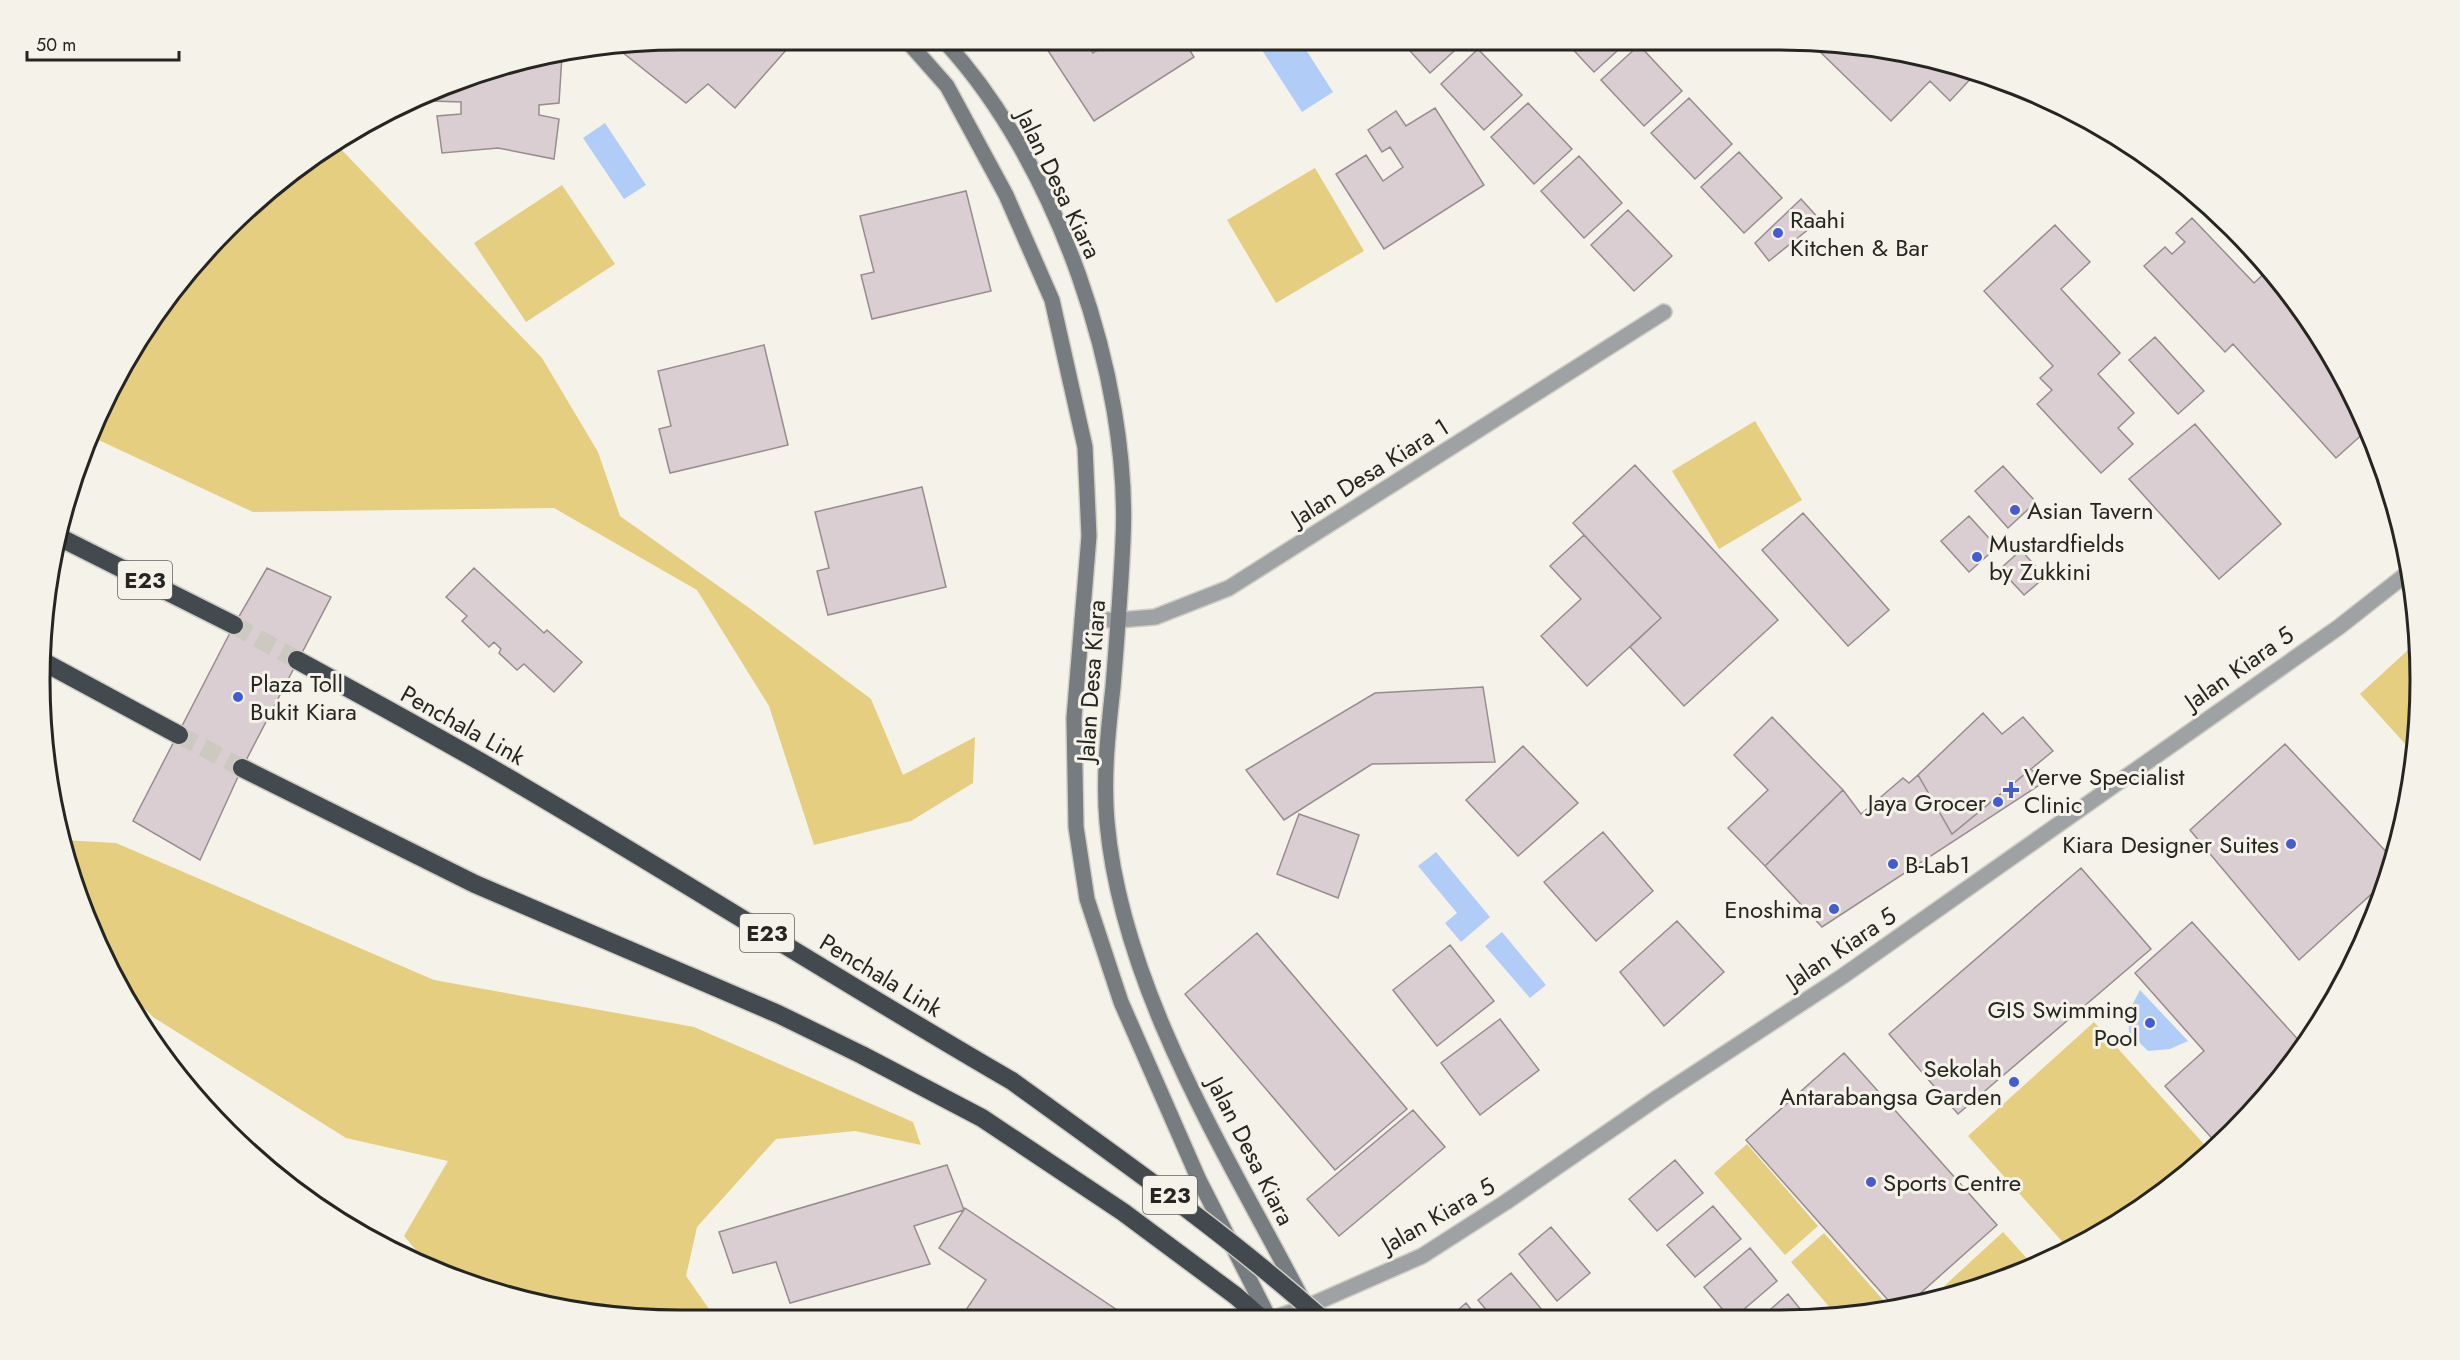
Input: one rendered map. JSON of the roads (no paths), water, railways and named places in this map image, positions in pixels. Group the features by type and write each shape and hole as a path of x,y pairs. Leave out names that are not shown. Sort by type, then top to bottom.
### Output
{"highway":[{"name":"E23","path":"66,540 234,625"},
{"name":"Penchala Link","path":"297,660 521,785 774,937 876,1003 1012,1082 1204,1220 1267,1270 1310,1310"},
{"path":"50,666 179,735"},
{"name":"E23","path":"242,768 475,884 778,1014 862,1055 982,1118 1162,1240"},
{"path":"1162,1240 1237,1310"},
{"path":"1162,1240 1252,1310"}],"main road":[{"name":"Jalan Desa Kiara","path":"914,50 947,86 1006,195 1052,300 1085,447 1089,536 1074,718 1076,827 1087,899 1121,1002 1199,1180 1265,1310"},
{"name":"Jalan Desa Kiara","path":"952,50 972,71 1014,134 1062,231 1096,324 1121,446 1124,534 1106,770 1107,822 1120,894 1143,977 1172,1045 1211,1126 1312,1310"}],"street":[{"name":"Jalan Desa Kiara 1","path":"1082,620 1155,617 1229,588 1664,312"},
{"name":"Jalan Kiara 5","path":"1321,1310 1422,1256 1843,976 2339,627 2402,578"}],"water":[{"path":"1262,50 1306,50 1333,92 1302,112"},
{"path":"605,123 646,185 624,199 583,138"},
{"path":"1436,852 1490,917 1461,942 1445,923 1457,913 1418,866"},
{"path":"1502,932 1546,985 1530,998 1485,946"},
{"name":"GIS Swimming Pool","path":"2140,990 2188,1041 2170,1049 2148,1051 2129,1032 2128,1013"}],"tunnel":[{"path":"234,625 297,660"},
{"path":"179,735 242,768"}],"place":[{"name":"Raahi Kitchen & Bar","path":"1778,233"},
{"name":"Asian Tavern","path":"2015,510"},
{"name":"Mustardfields by Zukkini","path":"1977,557"},
{"name":"Plaza Toll Bukit Kiara","path":"238,697"},
{"name":"Verve Specialist Clinic","path":"2011,790"},
{"name":"Jaya Grocer","path":"1998,802"},
{"name":"Kiara Designer Suites","path":"2291,844"},
{"name":"B-Lab1","path":"1893,864"},
{"name":"Enoshima","path":"1834,909"},
{"name":"GIS Swimming Pool","path":"2150,1023"},
{"name":"Sekolah Antarabangsa Garden","path":"2014,1082"},
{"name":"Sports Centre","path":"1871,1182"}]}
